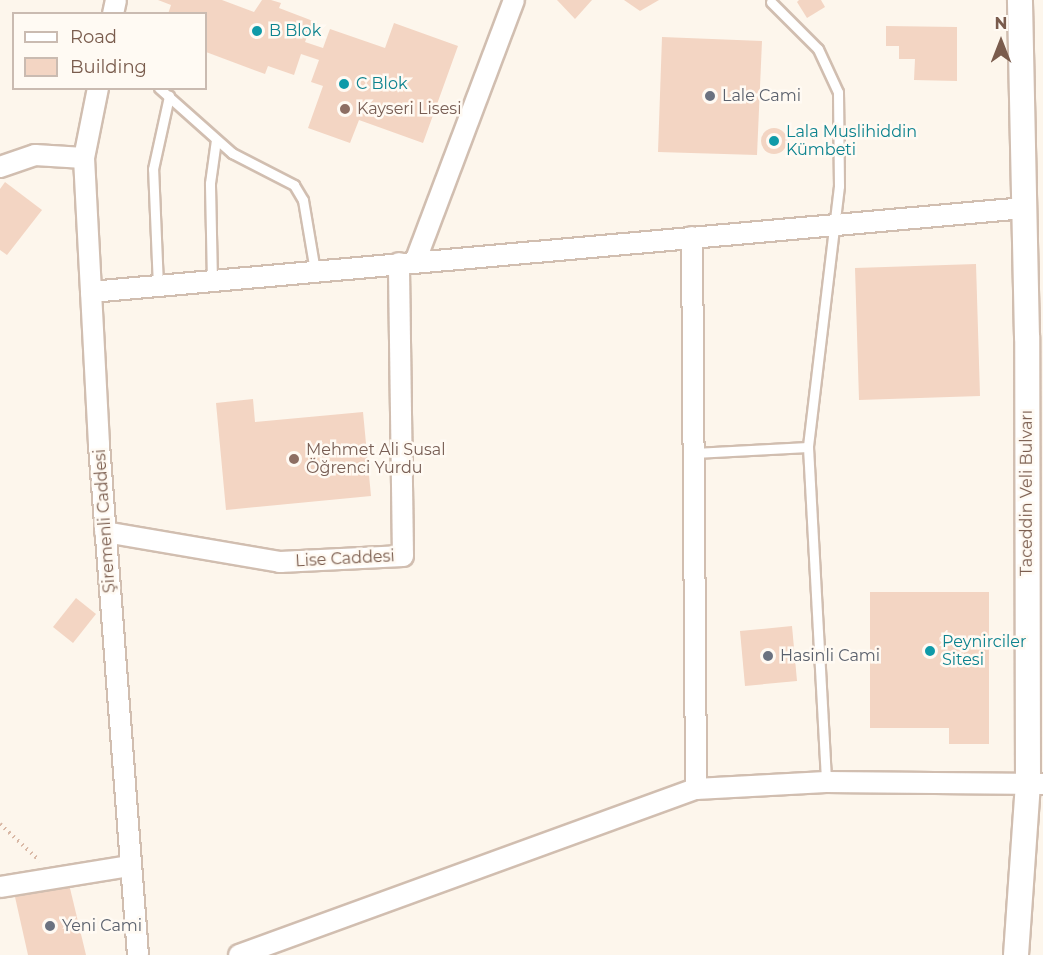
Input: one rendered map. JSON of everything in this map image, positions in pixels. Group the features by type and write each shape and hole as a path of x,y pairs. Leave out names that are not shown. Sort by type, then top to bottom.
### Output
{"street":[{"name":"Lise Caddesi","path":"105,532 280,562 403,556 407,263 514,0"},
{"name":"Taceddin Veli Bulvarı","path":"1016,955 1035,784 1023,30 1020,0"},
{"name":"Şiremenli Caddesi","path":"98,90 84,158 105,532 129,866 138,955"},
{"path":"0,168 36,155 84,158"},
{"path":"91,292 1025,208"},
{"path":"692,237 696,789"},
{"path":"239,955 696,789 826,782 1035,784"},
{"path":"0,887 129,866"}],"lane":[{"path":"771,2 818,49 838,92 840,166 808,447 826,782"},
{"path":"162,90 216,140 250,164 288,180 300,192 315,271"},
{"path":"158,286 153,169 169,96"},
{"path":"212,281 210,183 216,140"},
{"path":"694,453 808,447"}],"path":[{"path":"0,824 63,877"}],"building":[{"path":"158,0 222,0 254,12 262,0 271,0 281,3 279,8 313,21 305,42 323,48 330,29 385,48 394,23 458,46 423,143 359,120 350,143 308,128 323,86 311,82 319,60 301,54 294,75 268,66 265,74 207,52 207,12 169,12 171,5"},
{"path":"557,0 592,0 575,19"},
{"path":"624,0 659,0 640,11"},
{"path":"799,0 821,0 825,7 807,18 797,2"},
{"path":"886,26 957,27 957,81 914,80 915,59 899,59 899,46 886,46"},
{"name":"Lale Cami","path":"662,37 762,41 757,155 658,152"},
{"name":"Lala Muslihiddin Kümbeti","path":"774,128 783,132 787,141 783,150 774,154 765,150 761,141 765,132"},
{"path":"5,182 42,210 7,255 0,250 0,189"},
{"path":"976,264 980,396 859,400 855,268"},
{"name":"Mehmet Ali Susal Öğrenci Yurdu","path":"253,399 255,422 363,412 371,496 226,510 216,403"},
{"name":"Peynirciler Sitesi","path":"870,592 989,592 989,744 949,744 949,728 870,728"},
{"path":"76,598 96,614 73,643 53,627"},
{"name":"Hasinli Cami","path":"792,626 797,681 745,686 740,631"},
{"name":"Yeni Cami","path":"69,884 86,955 28,955 15,897"}],"place":[{"name":"B Blok","path":"257,31"},
{"name":"C Blok","path":"344,84"},
{"name":"Lale Cami","path":"710,96"},
{"name":"Kayseri Lisesi","path":"345,109"},
{"name":"Lala Muslihiddin Kümbeti","path":"774,141"},
{"name":"Mehmet Ali Susal Öğrenci Yurdu","path":"294,459"},
{"name":"Peynirciler Sitesi","path":"930,651"},
{"name":"Hasinli Cami","path":"768,656"},
{"name":"Yeni Cami","path":"50,926"}]}
